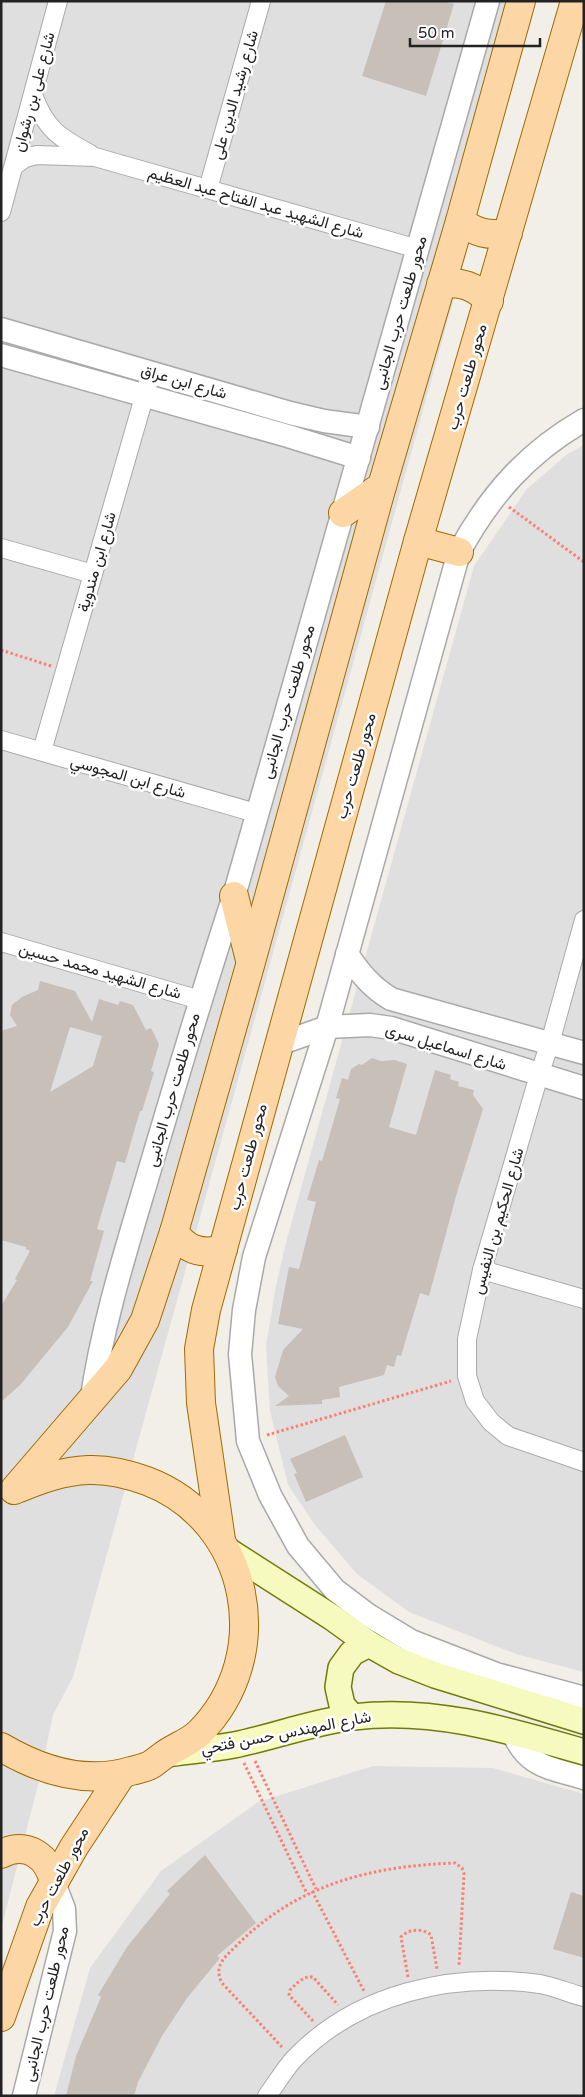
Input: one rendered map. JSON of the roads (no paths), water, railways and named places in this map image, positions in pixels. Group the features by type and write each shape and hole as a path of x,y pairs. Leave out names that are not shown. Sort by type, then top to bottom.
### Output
{"main road":[{"path":"6,1495 91,1403 118,1369 145,1320 174,1232 251,962 382,486 460,221 521,1"},
{"name":"محور طلعت حرب","path":"224,1545 201,1403 199,1349 206,1310 418,541 575,1"},
{"path":"460,221 470,229 487,235 508,233"},
{"path":"441,284 452,283 473,287 489,301"},
{"path":"343,513 382,486"},
{"path":"418,541 459,552"},
{"path":"234,896 251,962"},
{"path":"174,1232 180,1242 200,1252 212,1252 223,1249"},
{"path":"1,1747 29,1763 59,1773 91,1776 122,1774 151,1765 198,1734 224,1703 240,1666 246,1627 241,1587 224,1545 196,1510 164,1488 127,1474 88,1470 50,1475 6,1495"},
{"path":"224,1545 333,1618 368,1644 399,1661 435,1675 575,1707"},
{"path":"352,1717 342,1705 338,1687 341,1668 352,1653 368,1644"},
{"name":"شارع المهندس حسن فتحي","path":"164,1755 240,1743 352,1717 396,1714 438,1716 479,1723 584,1752"},
{"name":"محور طلعت حرب","path":"1,2017 40,1907 78,1839 122,1774"},
{"path":"1,1854 18,1848 29,1850 39,1855 50,1868 54,1883"}],"street":[{"name":"شارع على بن رشوان","path":"1,212 58,1"},
{"name":"شارع رشيد الدين على","path":"208,189 261,1"},
{"name":"محور طلعت حرب الجانبى","path":"91,1403 98,1356 114,1291 200,1000 234,896 488,1"},
{"name":"شارع الشهيد عبد الفتاح عبد العظيم","path":"33,96 40,115 48,126 64,140 95,157 418,249"},
{"name":"شارع الشهيد عبد الفتاح عبد العظيم","path":"14,166 26,158 37,155 95,157"},
{"name":"شارع ابن عراق","path":"1,329 324,421 368,427"},
{"name":"شارع ابن عراق","path":"1,356 145,395 359,458"},
{"name":"شارع ابن مندوية","path":"42,752 151,372"},
{"path":"575,1707 411,1641 368,1616 335,1590 298,1546 270,1495 248,1441 240,1354 247,1292 259,1240 327,1028 459,552 476,520 521,465 547,444 584,420"},
{"path":"1,548 93,574"},
{"name":"شارع ابن المجوسي","path":"1,740 256,813"},
{"name":"شارع الحكيم بن النفيس","path":"584,920 550,1043 482,1270 467,1339 467,1376 475,1401 491,1422 508,1436 584,1462"},
{"name":"شارع الشهيد محمد حسين","path":"1,942 200,1000"},
{"name":"شارع اسماعيل سرى","path":"347,954 362,976 375,989 392,999 584,1053"},
{"name":"شارع اسماعيل سرى","path":"279,1044 327,1028 370,1025 390,1028 584,1088"},
{"path":"482,1270 584,1299"},
{"path":"512,1731 520,1748 530,1760 539,1765 584,1778"},
{"name":"محور طلعت حرب الجانبى","path":"24,2096 65,1931 64,1909 54,1883"},
{"path":"268,2096 294,2060 324,2032 371,2005 411,1991 459,1981 500,1980 542,1985 584,1997"}]}
